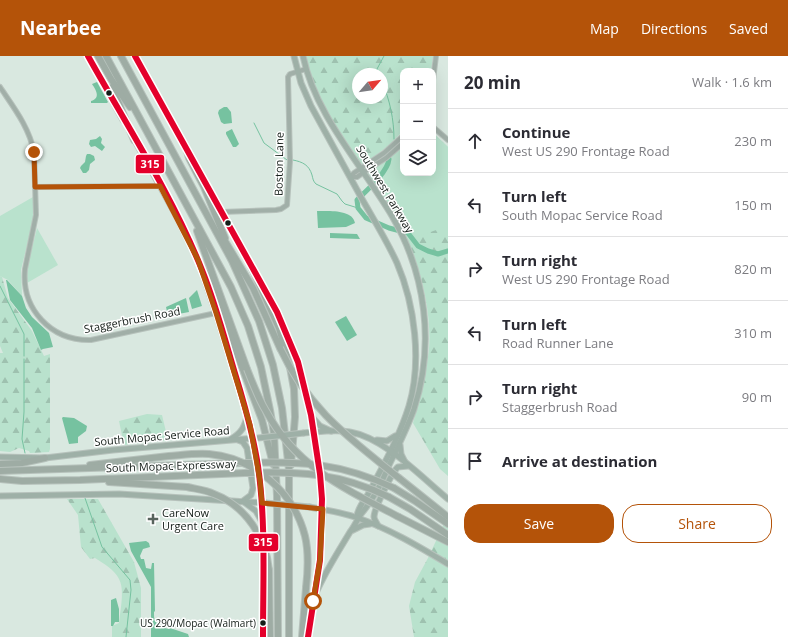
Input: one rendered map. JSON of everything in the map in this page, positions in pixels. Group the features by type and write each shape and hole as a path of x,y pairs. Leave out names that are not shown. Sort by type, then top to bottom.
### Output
{"highway":[{"path":"95,56 118,99 134,140"},
{"path":"98,56 136,118 197,230 247,369 266,412 280,434 311,466 336,484 448,542"},
{"path":"106,56 231,287 248,326 261,367 270,410 276,454 278,637"},
{"path":"121,56 205,209 242,282 259,321 275,372 282,408 289,470 289,637"},
{"path":"187,151 188,158 204,187 226,242"},
{"path":"205,209 253,288 280,348 298,381 323,413 346,436 448,517"},
{"path":"196,223 197,230"},
{"path":"198,260 208,277 262,420 276,476"},
{"path":"251,266 279,328 290,367 294,389 295,417 292,458 289,470"},
{"path":"53,470 71,466 196,454 222,456 234,459 253,468 268,478 283,494 295,511 307,549 306,588 302,637"},
{"path":"0,464 22,463 46,458"},
{"name":"South Mopac Expressway","path":"0,471 287,462 326,466 361,475 394,488 448,524"},
{"name":"South Mopac Expressway","path":"0,479 22,481 80,480 287,472 318,474 358,484 390,497 410,508 448,535"},
{"path":"80,480 90,482 188,487 215,494 238,509 257,531 268,557 270,637"}],"main road":[{"path":"88,56 160,186 198,260 247,415 256,438 263,503 263,637"},
{"path":"135,56 277,312 293,347 305,387 314,433 323,509 320,560 308,637"},
{"name":"Southwest Parkway","path":"294,56 297,71 312,106 394,257 403,278 409,299 414,328 415,362 412,394 392,452 376,492 358,516 351,531 329,567 313,601"},
{"name":"Southwest Parkway","path":"303,56 306,69 320,105 374,187 398,227 416,271 423,300 426,322 424,365 418,394 408,424 400,441 392,452"},
{"path":"311,414 319,425 332,431"},
{"path":"231,440 242,430 247,415"},
{"name":"South Mopac Service Road","path":"0,457 46,458 237,439 332,431 349,432 371,438 392,452 448,499"},
{"path":"371,438 387,441 397,434"},
{"path":"237,439 243,442 247,448 253,488 251,494 243,501"},
{"path":"376,525 374,517 375,510 391,476 398,467 408,466 401,454 400,441"},
{"path":"0,496 119,494 243,501 310,507 358,516 413,543 448,564"},
{"path":"310,507 317,504 322,499"},
{"path":"243,501 256,511 262,524"},
{"path":"351,531 363,525 376,525"}],"street":[{"path":"434,68 436,56"},
{"path":"297,71 306,69"},
{"name":"Boston Lane","path":"222,212 276,210 287,205 290,161 288,76 297,71"},
{"name":"Staggerbrush Road","path":"0,87 30,134 34,152 35,222 25,269 24,283 27,297 32,309 41,320 51,329 68,337 81,340 90,340 216,313"},
{"path":"436,130 448,140"},
{"path":"350,177 357,177 363,170 400,139"},
{"path":"363,170 386,158 400,146"},
{"path":"35,187 160,186"}],"green space":[{"path":"305,56 433,56 431,68 400,68 400,134 388,146 363,165 324,107 313,82"},
{"path":"436,136 448,147 448,476 440,469 413,423 429,349 428,318 423,285 407,239 393,213 368,174 370,171 400,150 400,176 436,176"},
{"path":"436,136 448,147 448,226 407,240 401,226 368,174 370,171 400,150 400,176 436,176"},
{"path":"33,197 33,220 21,270 22,296 8,280 0,276 0,216"},
{"path":"37,228 58,265 27,283 27,268"},
{"path":"0,276 2,277 8,298 32,331 44,356 50,354 49,452 30,453 29,451 19,448 10,452 0,451 0,353 3,353 0,346"},
{"path":"147,414 162,415 168,440 124,445 119,421"},
{"path":"67,499 98,499 134,562 141,588 141,637 112,637 112,626 119,623 122,595 121,584 112,570 95,558 90,559 81,547 78,515"},
{"path":"448,515 448,637 414,637 409,606 415,582"}],"shaded area":[{"path":"97,82 108,102 107,103 91,103 91,101 97,96 92,84"},
{"path":"227,107 231,112 232,123 224,124 221,122 218,113 219,110"},
{"path":"232,129 239,144 236,147 233,147 226,134 226,132"},
{"path":"100,136 102,139 101,143 105,147 102,151 95,146 91,147 89,144 90,140 96,139"},
{"path":"87,154 94,156 95,160 90,164 89,170 86,173 83,173 80,168 85,162"},
{"path":"317,211 345,213 353,218 355,223 346,227 318,228"},
{"path":"330,233 357,234 360,239 330,238"},
{"path":"6,280 22,296 26,308 32,317 49,333 53,347 41,350 32,328 10,300"},
{"path":"197,290 202,306 192,309 189,298"},
{"path":"186,298 189,312 168,316 166,307"},
{"path":"346,316 357,335 347,341 335,322"},
{"path":"63,417 74,418 87,426 86,431 78,437 78,443 69,444"},
{"path":"146,541 149,543 150,547 143,549 140,556 141,559 144,559 146,568 151,569 152,563 154,563 154,619 158,624 163,625 164,628 170,628 188,634 189,637 151,637 151,587 131,551 129,543"},
{"path":"116,598 119,609 119,622 115,622 113,626 111,626 111,600"}],"waterway":[{"path":"378,68 384,56"},
{"path":"388,100 391,110 394,139"},
{"path":"254,123 264,143 287,160"},
{"path":"389,159 385,170 357,200 358,208 366,218 389,228 408,233 418,246 428,251 438,254 448,251"},
{"path":"293,160 307,166 316,184 337,194 345,204 358,208"},
{"path":"0,286 24,334 24,356"},
{"path":"24,359 24,412 22,439 25,453"},
{"path":"85,498 102,547 130,580 131,590 126,637"}],"transit line":[{"name":"315","path":"88,56 177,215 202,270 219,319 248,418 254,442 261,487 264,573 263,637"},
{"name":"315","path":"135,56 277,312 298,362 311,415 320,474 322,499 320,560 308,637"}],"place":[{"name":"CareNow Urgent Care","path":"153,519"},
{"name":"US 290/Mopac (Walmart)","path":"263,623"}],"route":[{"path":"34,152 35,187 160,186 181,224 198,260 216,313 250,425 260,481 262,503 323,509 320,560 313,601"}]}
